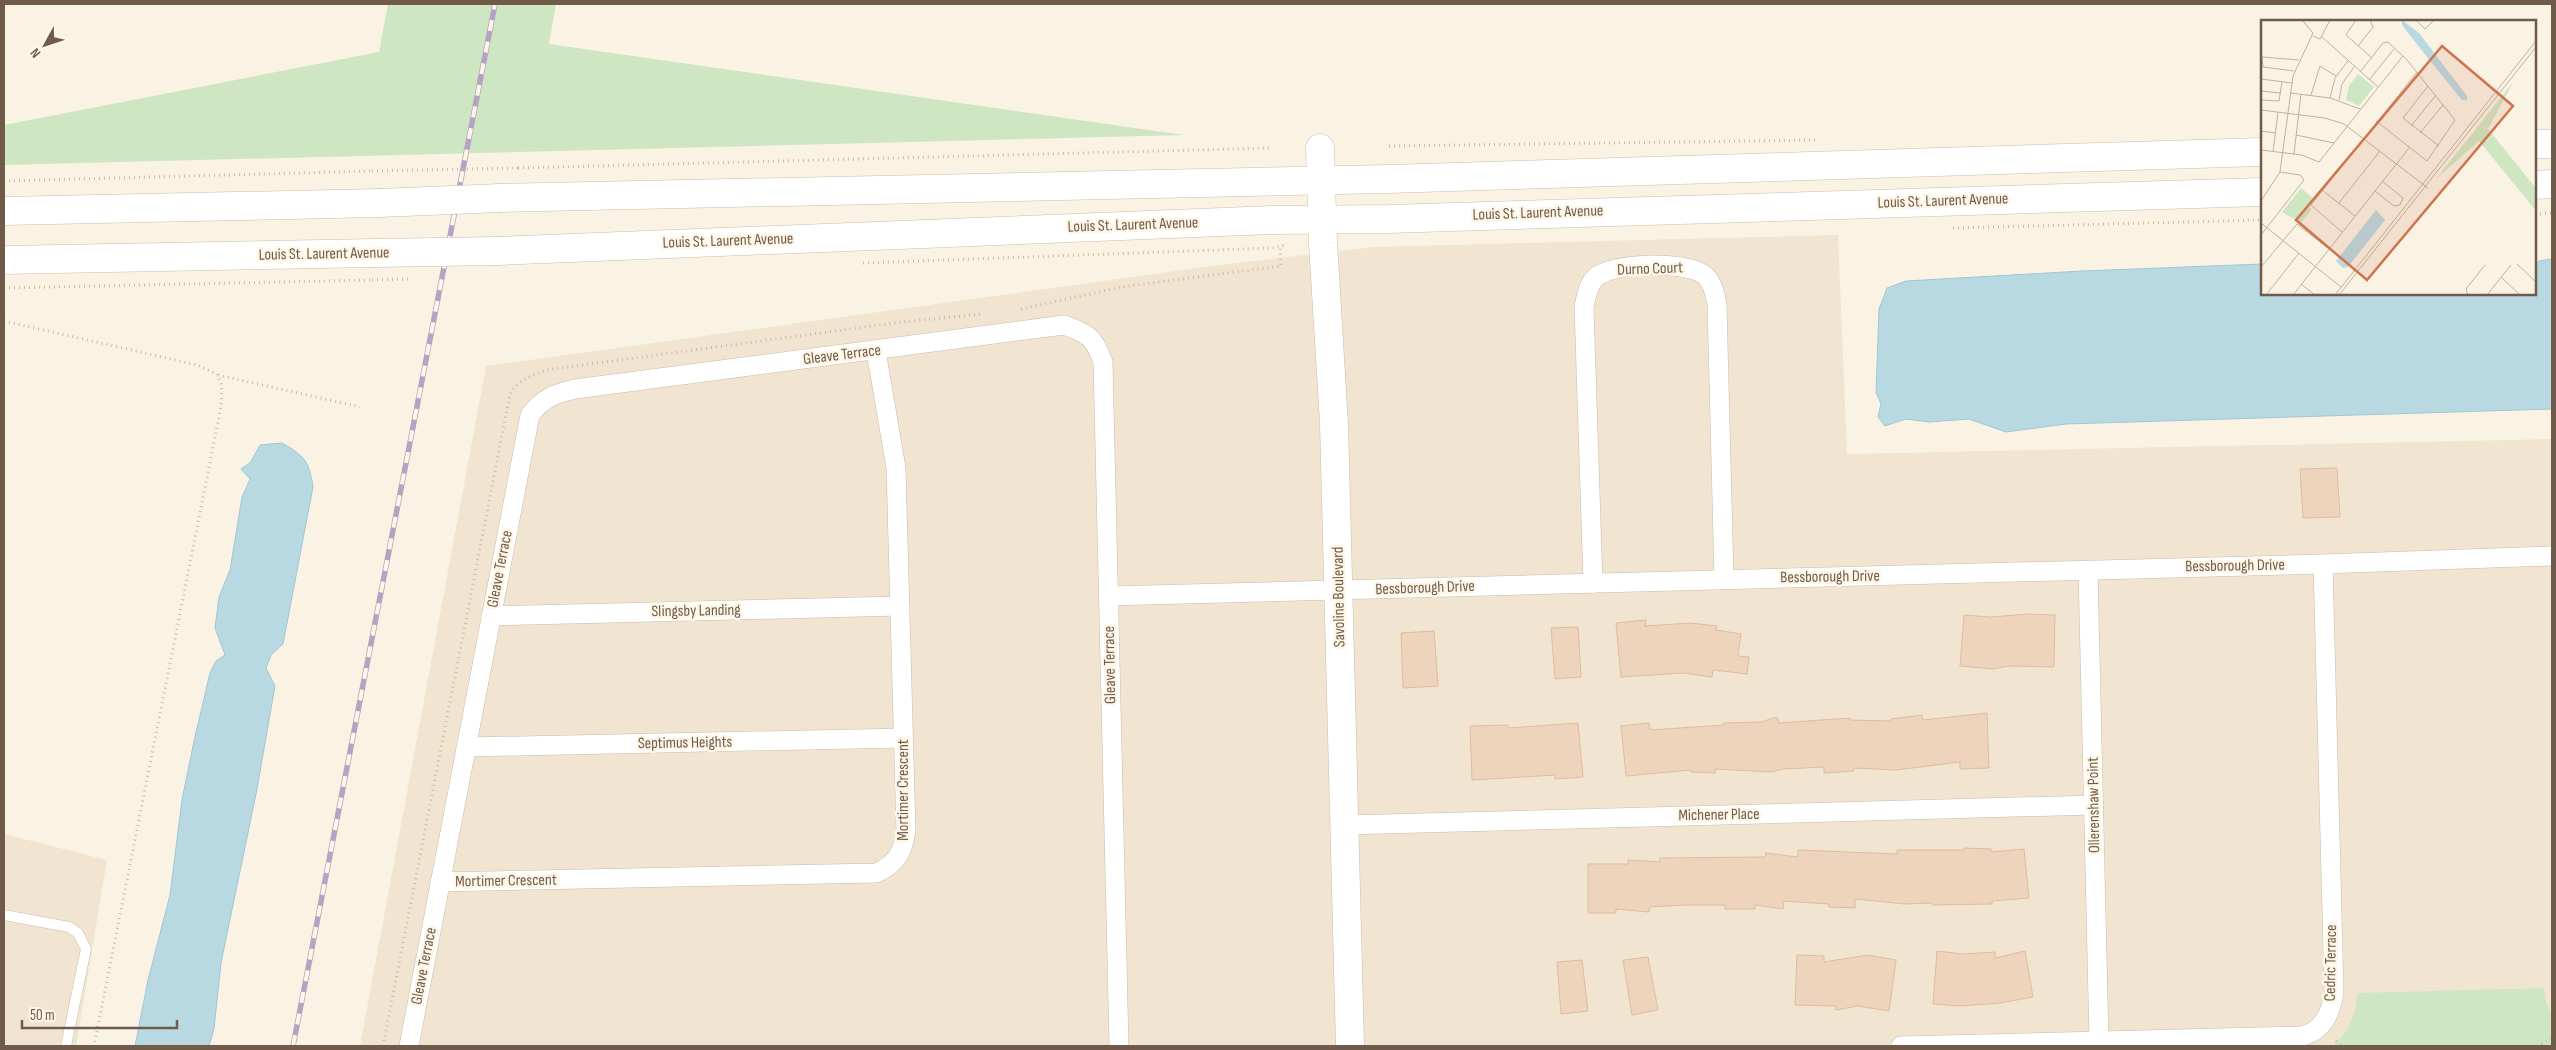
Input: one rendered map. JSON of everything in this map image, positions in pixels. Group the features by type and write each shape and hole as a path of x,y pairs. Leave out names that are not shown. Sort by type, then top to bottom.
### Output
{"main road":[{"path":"2536,144 2552,144"},
{"name":"Savoline Boulevard","path":"1320,148 1322,219 1334,423 1350,1046"},
{"path":"4,211 1321,180 2261,152"},
{"path":"2536,185 2552,184"},
{"name":"Louis St. Laurent Avenue","path":"4,260 373,266 498,251 1322,219 1388,219 2261,192"}],"street":[{"name":"Durno Court","path":"1592,583 1584,306 1586,294 1594,280 1603,272 1619,267 1691,268 1704,274 1714,288 1717,304 1724,579"},
{"name":"Gleave Terrace","path":"408,1046 530,415 541,401 554,394 575,389 1064,325 1081,331 1096,342 1103,362 1119,1046"},
{"name":"Mortimer Crescent","path":"440,882 876,873 894,862 904,847 906,830 896,468 876,351"},
{"name":"Bessborough Drive","path":"1108,596 2323,564 2552,556"},
{"name":"Cedric Terrace","path":"1901,1046 2302,1036 2318,1028 2330,1010 2334,982 2323,564"},
{"name":"Ollerenshaw Point","path":"2088,570 2099,1041"},
{"name":"Slingsby Landing","path":"491,616 900,606"},
{"name":"Septimus Heights","path":"466,747 904,738"},
{"name":"Michener Place","path":"1344,824 2094,805"}],"lane":[{"path":"4,915 69,927 78,933 86,949 66,1046"}],"path":[{"path":"4,181 1271,148"},
{"path":"2536,214 2552,213"},
{"path":"855,263 1280,248 1289,244"},
{"path":"1012,311 1122,287 1281,266 1280,248"},
{"path":"4,288 373,266"},
{"path":"383,1046 510,394 514,387 528,377 546,370 894,323 983,314"},
{"path":"4,321 197,365 218,374 360,407"},
{"path":"94,1046 221,407 222,386 218,374"},
{"path":"2537,1046 2552,1038"},
{"path":"2336,1041 2341,1046"}],"shaded area":[{"path":"1838,235 1847,454 2552,439 2552,1046 360,1046 486,366 1220,265 1373,247"},
{"path":"4,834 107,860 76,1046 4,1046"}],"green space":[{"path":"388,4 556,4 549,44 1184,135 4,165 4,125 379,52"},
{"path":"2544,988 2546,1002 2552,1015 2552,1046 2333,1046 2351,1022 2357,993"}],"water":[{"path":"2552,259 2552,409 2066,424 2006,432 1969,419 1929,422 1906,419 1885,426 1878,417 1881,404 1876,392 1879,309 1887,288 1906,281 2082,271 2261,264 2261,295 2536,295 2536,264 2539,261"},
{"path":"282,443 305,460 310,471 313,487 283,644 271,655 266,668 275,686 257,789 221,963 214,1029 209,1046 135,1046 148,980 170,895 182,800 194,741 210,673 216,661 225,655 215,628 219,597 230,570 242,497 250,479 241,469 250,463 260,445"}],"building":[{"path":"2337,468 2340,517 2303,518 2300,469"},
{"path":"2027,614 2055,615 2054,667 2009,666 1993,669 1960,666 1964,615 1991,617"},
{"path":"1646,620 1645,626 1690,623 1717,626 1716,630 1741,634 1738,656 1749,657 1747,674 1713,670 1712,677 1683,673 1621,677 1616,623"},
{"path":"1578,627 1581,677 1555,679 1551,628"},
{"path":"1434,631 1438,686 1403,688 1401,633"},
{"path":"1987,713 1989,768 1960,769 1960,762 1896,770 1854,768 1854,771 1824,773 1824,767 1783,769 1772,772 1715,769 1715,773 1691,772 1691,770 1626,776 1621,726 1649,723 1650,730 1724,725 1724,723 1761,722 1777,717 1779,723 1850,718 1850,720 1891,721 1891,719 1922,715 1923,720"},
{"path":"1578,723 1583,777 1555,779 1555,775 1472,780 1470,726 1508,725 1508,728"},
{"path":"1964,848 1991,849 1991,852 2024,849 2029,898 1992,901 1992,904 1932,905 1932,903 1905,904 1855,899 1855,908 1829,907 1829,904 1784,901 1783,909 1755,905 1755,909 1725,909 1725,905 1686,905 1650,907 1649,912 1616,909 1616,913 1588,913 1588,864 1628,864 1628,860 1660,862 1660,858 1765,857 1766,853 1798,857 1798,850 1897,854 1897,850 1964,850"},
{"path":"1937,951 1963,954 1995,952 1995,958 2025,951 2033,997 2000,1003 1960,1006 1933,1004"},
{"path":"1797,955 1824,956 1824,962 1868,955 1896,960 1889,1011 1858,1006 1836,1010 1835,1006 1795,1005"},
{"path":"1648,957 1658,1010 1632,1015 1623,960"},
{"path":"1582,960 1588,1011 1561,1014 1557,962"}],"railway":[{"path":"293,1046 495,4"}]}
